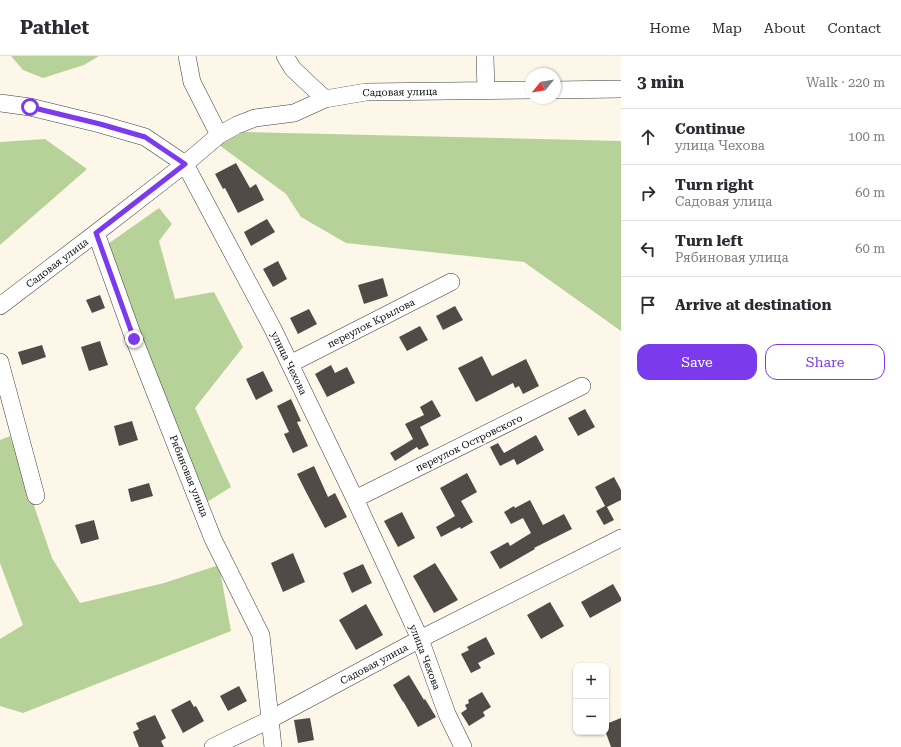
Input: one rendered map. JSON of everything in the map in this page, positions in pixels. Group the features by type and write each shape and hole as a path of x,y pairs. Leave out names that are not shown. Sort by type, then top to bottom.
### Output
{"street":[{"path":"187,56 192,82 219,135"},
{"path":"285,56 293,69 325,99"},
{"path":"485,56 486,91"},
{"path":"561,90 621,89"},
{"name":"Садовая улица","path":"0,306 185,164 219,135 236,125 255,118 294,113 325,99 366,92 525,90"},
{"name":"улица Чехова","path":"0,103 30,107 100,124 145,137 185,164 273,329 355,499 420,639 447,714 463,747"},
{"name":"Рябиновая улица","path":"96,233 134,339 213,539 261,635 273,747"},
{"name":"переулок Крылова","path":"290,364 451,282"},
{"path":"0,362 36,496"},
{"name":"переулок Островского","path":"355,499 582,386"},
{"name":"Садовая улица","path":"213,747 269,720 420,639 621,538"}],"green space":[{"path":"11,56 99,56 84,65 43,78 23,70"},
{"path":"244,132 621,141 621,331 524,262 346,243 301,217 286,194 219,145"},
{"path":"45,139 87,169 0,245 0,142"},
{"path":"159,208 172,224 159,241 175,299 214,292 243,347 195,408 231,487 207,502 105,246"},
{"path":"10,436 52,558 80,603 164,583 219,565 231,631 23,713 0,706 0,639 23,625 0,563 0,440"}],"building":[{"path":"236,163 250,188 256,184 264,200 238,213 225,188 223,189 215,174"},
{"path":"267,219 275,232 251,246 244,232"},
{"path":"278,261 287,279 273,287 263,269"},
{"path":"383,278 388,296 364,304 358,285"},
{"path":"100,295 105,308 92,313 86,300"},
{"path":"455,306 463,320 443,330 436,316"},
{"path":"309,309 317,324 298,334 290,318"},
{"path":"420,326 428,340 407,351 399,337"},
{"path":"100,341 108,365 89,371 81,347"},
{"path":"42,345 46,357 22,365 18,352"},
{"path":"482,356 492,376 526,359 539,386 523,394 519,386 515,388 513,383 476,402 458,368"},
{"path":"331,365 335,373 347,367 355,383 327,397 315,374"},
{"path":"263,371 273,391 256,400 246,379"},
{"path":"291,399 301,421 297,422 308,446 293,453 284,434 289,432 277,406"},
{"path":"432,400 441,416 420,427 429,445 419,450 417,447 395,461 390,453 413,439 405,424 424,415 420,407"},
{"path":"585,409 595,427 578,436 568,418"},
{"path":"132,421 138,440 119,446 114,426"},
{"path":"536,435 544,450 517,465 514,459 500,466 490,447 498,443 504,453"},
{"path":"314,466 328,497 335,493 347,517 325,528 297,474"},
{"path":"467,473 477,492 461,501 473,522 461,529 460,527 441,537 436,527 455,516 440,488"},
{"path":"614,477 621,490 621,500 607,507 614,520 604,525 596,511 605,506 595,487"},
{"path":"149,483 153,496 131,502 128,489"},
{"path":"530,500 543,525 564,514 572,529 534,548 535,549 500,569 490,552 508,542 510,546 531,533 523,518 511,524 504,512 514,506 515,508"},
{"path":"402,512 415,538 398,547 384,521"},
{"path":"94,520 99,539 81,544 75,525"},
{"path":"293,553 305,582 283,592 271,563"},
{"path":"435,563 458,600 434,613 413,576"},
{"path":"363,564 372,583 352,593 343,573"},
{"path":"613,584 621,598 621,601 590,618 581,602"},
{"path":"550,602 564,626 541,639 527,615"},
{"path":"366,604 383,635 356,650 339,620"},
{"path":"486,637 495,654 478,663 481,668 471,673 461,654 469,650 467,647"},
{"path":"409,675 436,717 418,727 393,685"},
{"path":"239,686 247,701 228,711 220,696"},
{"path":"482,692 491,707 483,712 485,716 469,726 461,713 467,709 465,705 469,703 468,700"},
{"path":"190,700 194,707 196,706 204,721 183,733 171,710"},
{"path":"155,715 166,738 161,741 164,747 139,747 133,732 139,729 136,723"},
{"path":"310,718 314,740 298,743 294,720"},
{"path":"621,718 621,747 611,747 607,735 609,735 609,723"}],"route":[{"path":"30,107 100,124 145,137 185,164 96,233 134,339"}]}
